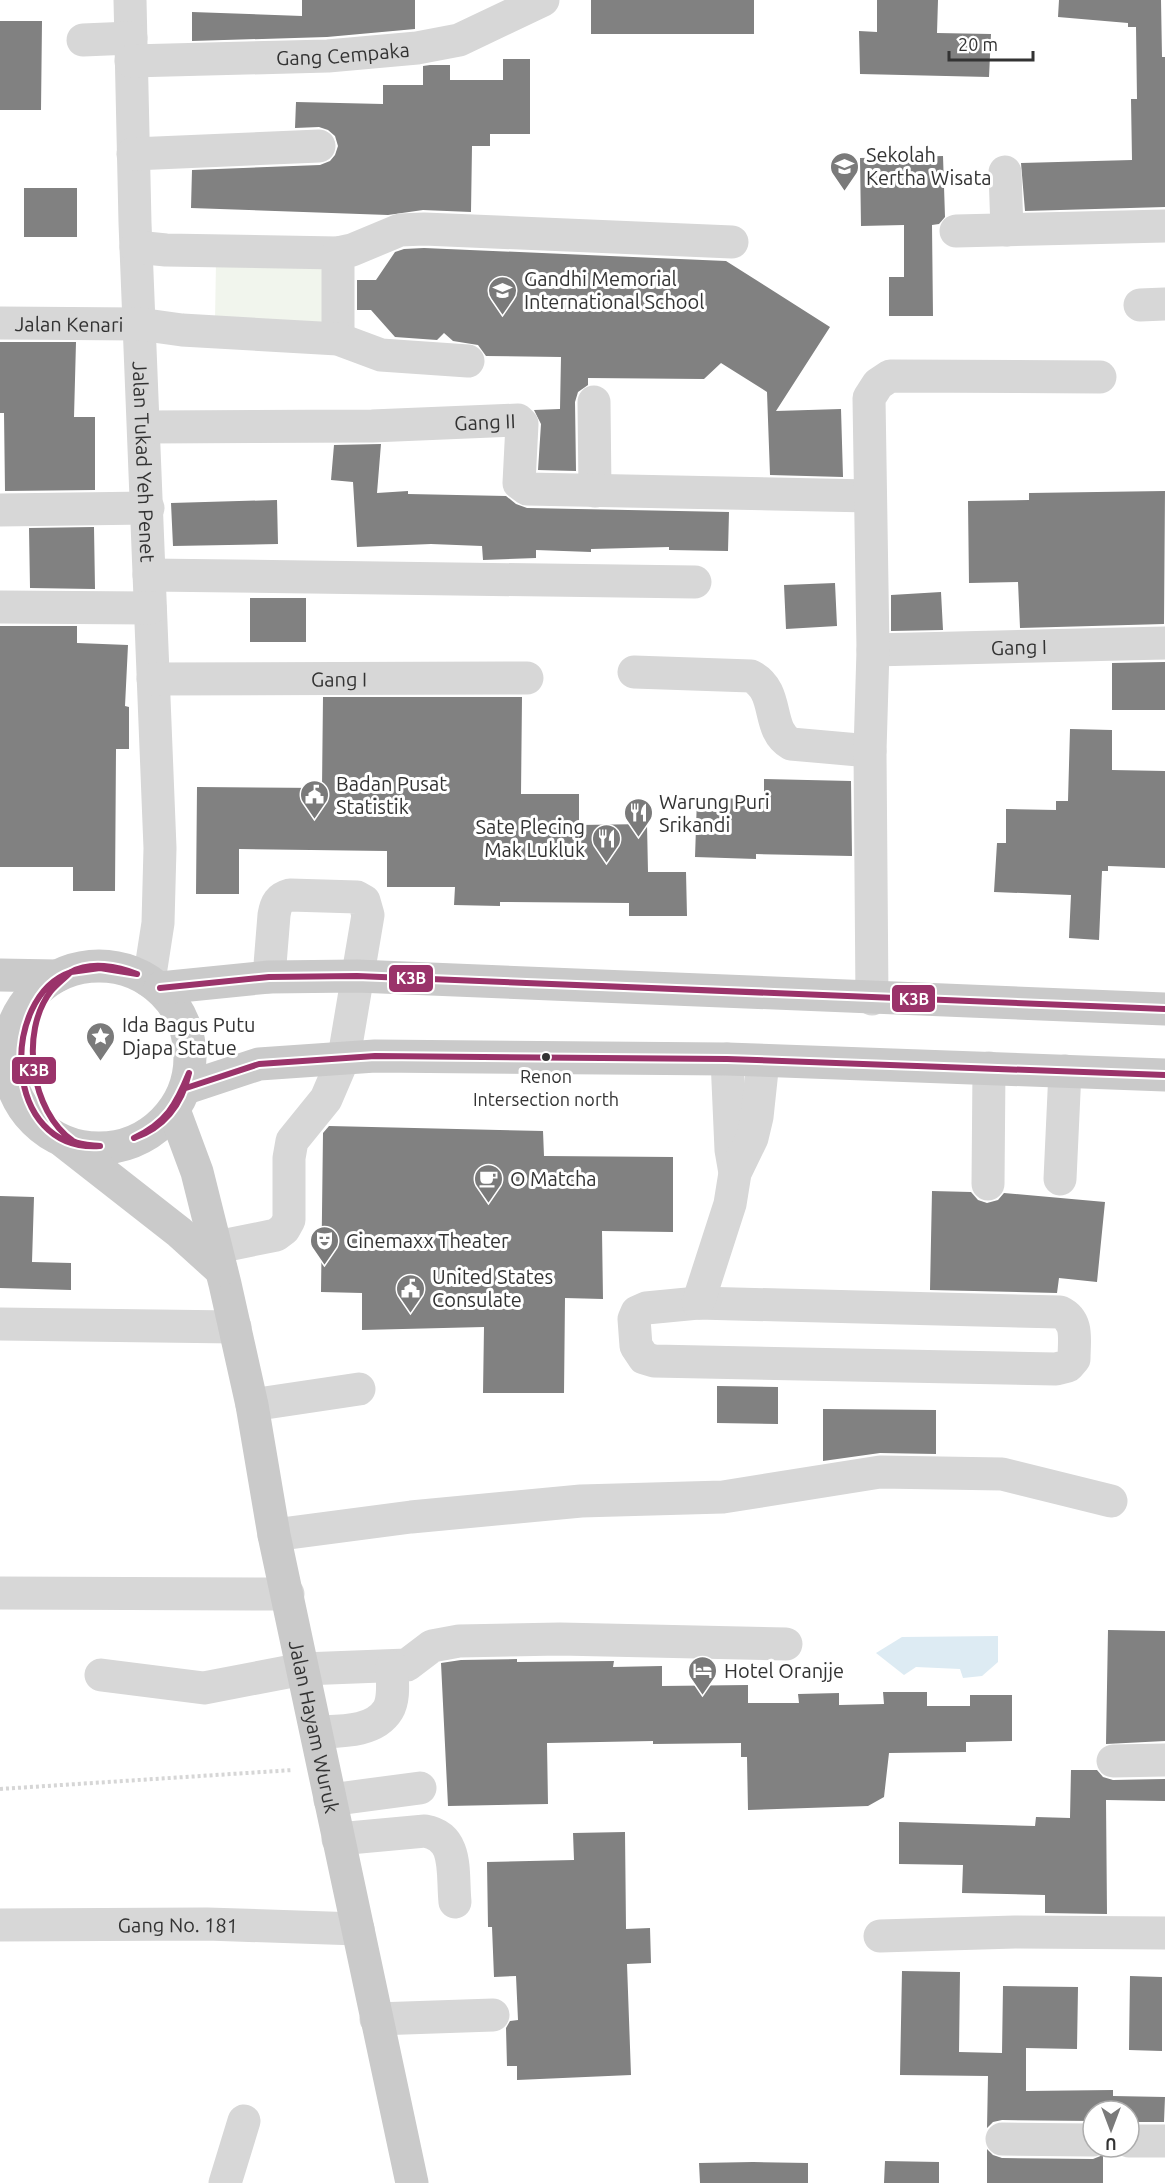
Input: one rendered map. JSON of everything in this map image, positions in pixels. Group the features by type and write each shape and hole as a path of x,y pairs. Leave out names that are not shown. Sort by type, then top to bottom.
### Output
{"main road":[{"path":"219,1258 41,1127 8,1089 9,1040 15,1022 35,992 57,976 77,969 98,966 146,980 357,975 872,999 1165,1009"},
{"path":"0,975 57,976"},
{"path":"59,1139 83,1147 109,1147 126,1143 156,1129 180,1099 190,1066 190,1044 184,1022 173,1002 146,980"},
{"path":"180,1099 259,1064 344,1056 727,1059 1165,1075"},
{"name":"Jalan Hayam Wuruk","path":"180,1099 252,1405 274,1535 412,2183"}],"street":[{"name":"Jalan Tukad Yeh Penet","path":"130,0 136,247 145,427 160,848 158,923 146,980"},
{"name":"Gang Cempaka","path":"83,40 131,50 328,56 417,48 459,40 543,0"},
{"path":"133,154 319,146"},
{"path":"1005,172 1007,230"},
{"path":"956,231 1165,226"},
{"path":"136,247 166,250 338,253 352,250 400,230 732,243"},
{"path":"338,253 338,339"},
{"name":"Jalan Kenari","path":"0,323 140,324 182,330 338,339 381,355 468,361"},
{"path":"872,999 870,751 873,650 869,398 878,384 890,376 1100,376"},
{"path":"594,402 595,490"},
{"name":"Gang II","path":"145,427 372,426 518,420 522,424 519,483 523,488 870,496"},
{"path":"0,510 148,508"},
{"path":"149,575 695,582"},
{"path":"0,606 150,608"},
{"name":"Gang I","path":"873,650 1165,643"},
{"path":"634,672 751,676 762,682 767,689 780,733 791,744 870,751"},
{"name":"Gang I","path":"153,679 527,678"},
{"path":"219,1258 276,1235 284,1229 289,1220 289,1158 292,1141 326,1099 344,1056 368,915 364,901 357,897 290,895 282,897 276,904 269,977"},
{"path":"698,1303 730,1204 735,1173 731,1150 727,1059"},
{"path":"735,1173 748,1150 757,1117 763,1061"},
{"path":"988,1185 989,1068"},
{"path":"1060,1179 1065,1071"},
{"path":"698,1303 1060,1312 1074,1324 1074,1359 1068,1366 1056,1369 654,1361 644,1358 636,1346 634,1318 637,1312 646,1308 698,1303"},
{"path":"0,1324 235,1327"},
{"path":"252,1405 359,1389"},
{"path":"274,1535 411,1517 581,1500 723,1497 880,1472 1002,1474 1111,1502"},
{"path":"0,1593 288,1594"},
{"path":"101,1675 204,1688 303,1670 407,1665 432,1646 459,1641 560,1639 786,1644"},
{"path":"317,1732 354,1730 372,1723 388,1710 392,1690 392,1667"},
{"path":"1113,1761 1165,1760"},
{"path":"330,1800 420,1788"},
{"path":"338,1839 425,1831 438,1833 446,1840 450,1850 455,1902"},
{"name":"Gang No. 181","path":"0,1925 207,1924 358,1929"},
{"path":"880,1936 1015,1932 1165,1933"},
{"path":"376,2019 493,2015"},
{"path":"225,2183 244,2121"},
{"path":"1002,2139 1081,2140"},
{"path":"1141,2140 1165,2141"}],"path":[{"path":"0,1789 293,1770"}],"shaded area":[{"path":"216,261 327,262 327,322 215,321"},
{"path":"998,1636 998,1662 982,1676 963,1678 960,1669 916,1667 904,1675 876,1653 902,1637"}],"building":[{"path":"302,0 415,0 415,29 327,37 192,41 192,12 302,16"},
{"path":"591,0 754,0 754,34 591,34"},
{"path":"877,0 938,0 937,33 991,34 989,77 860,74 859,31 877,32"},
{"path":"1059,0 1161,0 1162,57 1165,57 1165,207 1025,211 1021,163 1132,160 1131,99 1137,99 1136,27 1128,27 1128,23 1058,17"},
{"path":"0,21 42,21 41,110 0,110"},
{"path":"503,59 530,59 530,134 490,134 490,146 472,146 471,212 423,210 388,215 191,208 192,170 320,165 330,161 338,146 335,136 319,127 295,128 296,102 383,104 383,85 423,85 423,66 430,65 450,65 450,80 503,80"},
{"path":"943,156 945,217 939,224 932,225 933,316 889,316 889,277 904,277 904,225 861,226 860,158"},
{"path":"24,188 77,188 77,237 24,237"},
{"path":"424,248 726,261 830,327 776,411 841,409 843,477 770,475 767,392 721,363 704,379 588,378 588,385 578,392 575,402 576,471 538,470 541,424 534,410 560,409 561,357 486,356 478,345 453,341 444,333 437,340 395,337 371,310 357,310 357,280 376,280 395,252"},
{"path":"0,342 76,342 74,417 95,417 95,490 5,491 4,413 0,413"},
{"path":"381,444 377,493 408,491 408,494 506,496 516,504 527,508 729,512 728,551 669,550 669,547 591,549 591,552 536,550 536,558 483,560 482,546 431,544 357,547 353,482 331,480 334,445"},
{"path":"1165,491 1164,624 1020,628 1018,582 969,583 968,501 1029,500 1029,493"},
{"path":"277,500 278,544 173,546 171,503"},
{"path":"94,527 95,589 30,588 29,528"},
{"path":"835,583 837,626 786,629 784,585"},
{"path":"941,592 943,630 891,631 891,595"},
{"path":"250,598 306,598 306,642 250,642"},
{"path":"0,626 77,626 77,643 128,645 125,706 129,707 129,749 116,749 115,891 73,891 73,867 0,867"},
{"path":"1165,662 1165,710 1112,710 1112,663"},
{"path":"323,697 522,697 521,794 579,794 579,825 647,824 648,872 686,872 687,916 629,916 629,903 500,902 500,906 454,905 455,887 387,887 387,851 239,849 239,894 196,894 197,787 322,788"},
{"path":"1070,729 1112,730 1112,770 1165,771 1165,868 1108,866 1108,871 1102,871 1099,940 1069,938 1071,895 994,892 997,843 1006,843 1006,809 1056,810 1056,801 1068,801"},
{"path":"764,779 851,781 852,856 756,854 756,859 695,857 697,798 764,799"},
{"path":"329,1126 543,1131 544,1156 673,1157 673,1232 602,1231 603,1299 565,1298 564,1393 483,1393 484,1327 362,1330 362,1293 321,1292 323,1133"},
{"path":"932,1191 971,1192 978,1200 987,1203 998,1200 1004,1193 1105,1202 1097,1282 1059,1278 1057,1293 930,1290"},
{"path":"0,1196 34,1197 32,1262 71,1263 71,1290 0,1288"},
{"path":"717,1386 778,1387 778,1424 717,1423"},
{"path":"823,1409 936,1410 936,1454 880,1453 823,1461"},
{"path":"1108,1630 1165,1631 1165,1741 1106,1744"},
{"path":"517,1659 517,1662 614,1661 613,1667 662,1666 662,1686 748,1685 748,1703 799,1703 798,1694 839,1693 839,1705 884,1704 883,1692 927,1692 927,1706 970,1706 970,1695 1012,1695 1012,1741 966,1742 966,1752 889,1753 884,1797 868,1806 748,1810 747,1757 741,1757 741,1743 653,1744 653,1741 547,1743 548,1804 448,1806 441,1663 461,1660"},
{"path":"1071,1770 1097,1770 1103,1777 1113,1780 1165,1779 1165,1801 1106,1800 1107,1914 1045,1913 1045,1895 962,1893 963,1865 899,1864 899,1822 1035,1826 1036,1817 1070,1818"},
{"path":"625,1832 626,1929 650,1928 651,1963 627,1964 631,2075 517,2080 517,2066 507,2066 506,2028 510,2021 518,2020 516,1976 494,1977 492,1927 488,1927 487,1862 574,1860 573,1833"},
{"path":"902,1971 960,1972 959,2052 1002,2053 1003,1986 1078,1987 1077,2049 1026,2048 1026,2091 1113,2090 1113,2096 1165,2097 1164,2122 1141,2122 1141,2099 1081,2099 1081,2121 1002,2120 993,2122 987,2128 988,2076 900,2075"},
{"path":"1130,1976 1162,1977 1162,2051 1129,2050"},
{"path":"987,2149 993,2155 1002,2158 1103,2159 1103,2183 987,2183"},
{"path":"885,2161 939,2162 939,2183 884,2183"},
{"path":"699,2163 808,2163 808,2183 700,2183"}],"transit line":[{"name":"K3B","path":"71,972 87,967 104,966 137,974"},
{"name":"K3B","path":"71,972 100,968 137,974"},
{"name":"K3B","path":"71,972 51,991 41,1008 35,1028 34,1070 39,1092 47,1111 59,1128 73,1141 100,1146"},
{"name":"K3B","path":"71,972 48,987 32,1010 23,1039 22,1071 29,1100 44,1125 67,1142 100,1146"},
{"name":"K3B","path":"160,988 269,977 357,976 1165,1009"},
{"name":"K3B","path":"186,1088 259,1064 375,1056 727,1059 1165,1075"},
{"name":"K3B","path":"134,1138 154,1126 169,1112 189,1073"},
{"name":"K3B","path":"134,1138 155,1128 170,1113 182,1095 189,1073"}],"place":[{"name":"Sekolah Kertha Wisata","path":"845,192"},
{"name":"Gandhi Memorial International School","path":"503,316"},
{"name":"Badan Pusat Statistik","path":"315,820"},
{"name":"Warung Puri Srikandi","path":"638,838"},
{"name":"Sate Plecing Mak Lukluk","path":"606,864"},
{"name":"Renon Intersection north","path":"546,1057"},
{"name":"Ida Bagus Putu Djapa Statue","path":"101,1062"},
{"name":"O Matcha","path":"489,1204"},
{"name":"Cinemaxx Theater","path":"325,1266"},
{"name":"United States Consulate","path":"411,1314"},
{"name":"Hotel Oranjje","path":"703,1696"}]}
